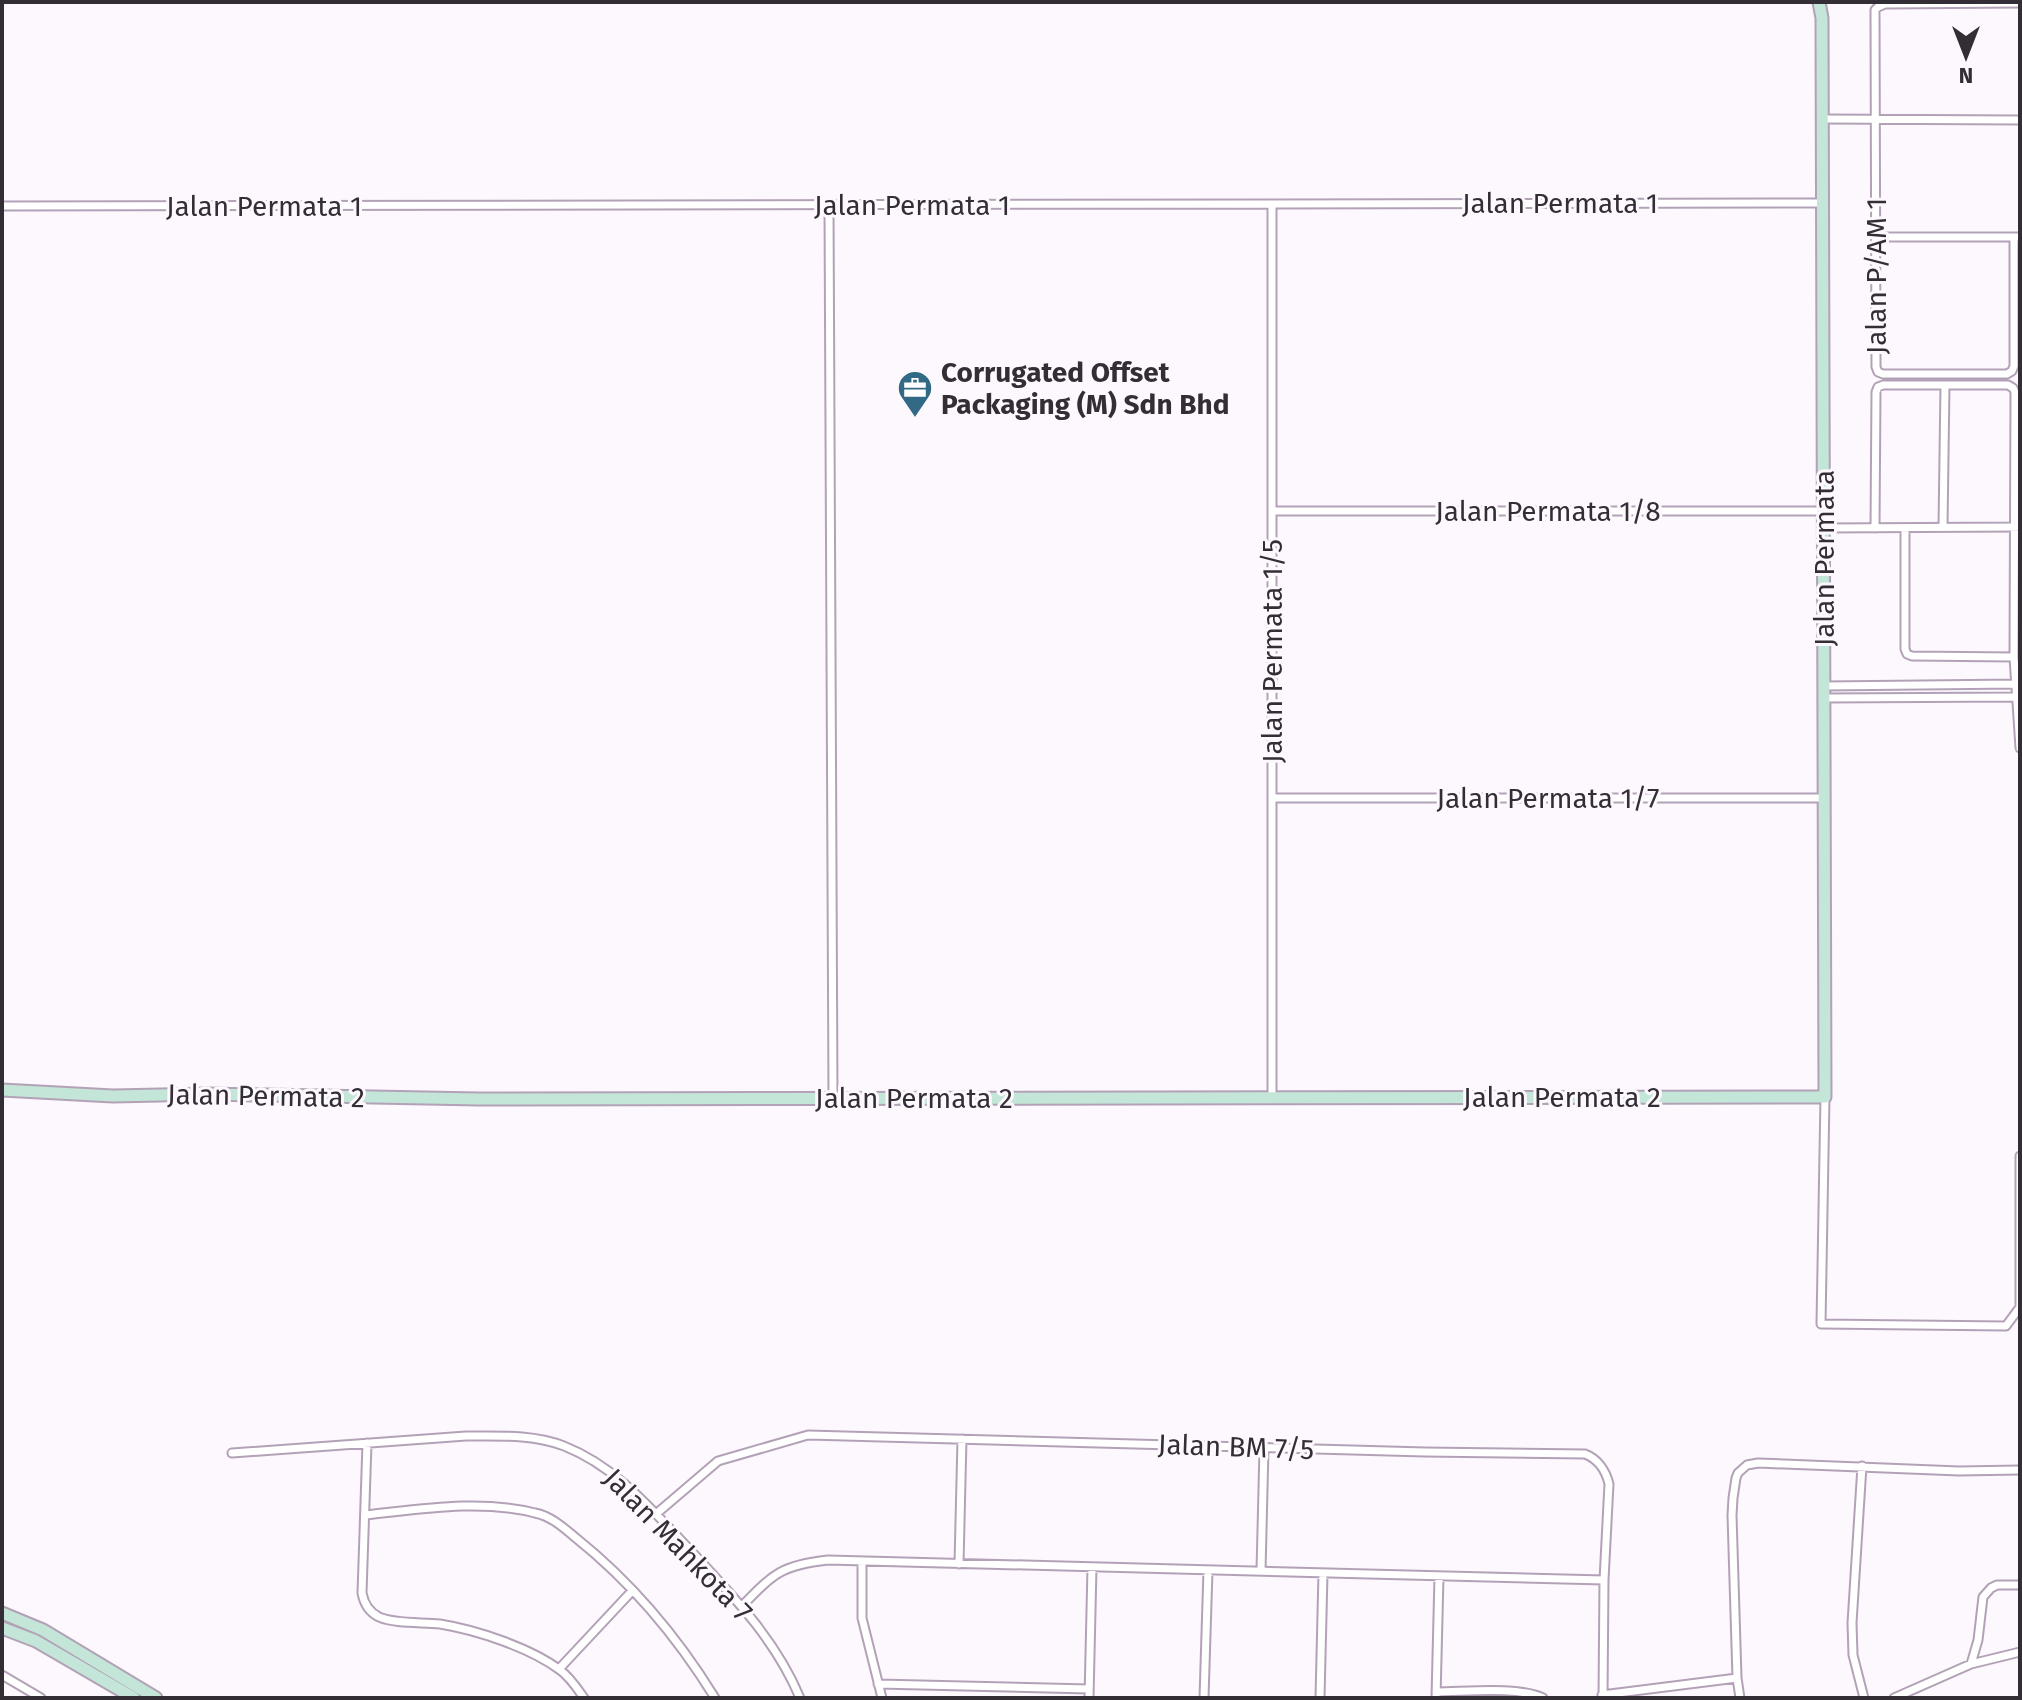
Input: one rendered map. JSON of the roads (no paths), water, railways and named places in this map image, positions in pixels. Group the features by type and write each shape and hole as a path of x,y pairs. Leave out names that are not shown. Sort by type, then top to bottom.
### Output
{"street":[{"name":"Jalan Permata","path":"1819,2 1822,18 1823,119 1825,1097"},
{"name":"Jalan Permata","path":"1822,18 1826,2"},
{"name":"Jalan P/AM 1","path":"2017,351 2014,369 2007,374 1878,372 1875,14 1878,7 1885,4 2020,3"},
{"path":"1823,119 2020,120"},
{"name":"Jalan Permata 1","path":"2,206 1823,203"},
{"name":"Jalan Permata 1/5","path":"1272,204 1272,1097"},
{"path":"829,205 833,1098"},
{"path":"1875,237 2017,237 2017,351"},
{"path":"1875,528 1876,390 1883,385 2008,385 2015,390 2016,653 2020,748"},
{"path":"1943,527 1945,385"},
{"name":"Jalan Permata 1/8","path":"1272,511 1824,511"},
{"path":"1824,528 2017,527"},
{"path":"1905,528 1905,652 1912,656 2016,653"},
{"path":"1824,692 2018,684"},
{"path":"1824,692 2019,697"},
{"name":"Jalan Permata 1/7","path":"1272,798 1824,798"},
{"name":"Jalan Permata 2","path":"2,1090 113,1096 207,1094 479,1099 1825,1097"},
{"path":"1825,1097 1821,1324 2006,1326 2020,1307 2020,1156"},
{"name":"Jalan BM 7/5","path":"656,1514 718,1461 808,1435 1581,1454 1599,1464 1609,1484 1602,1696"},
{"name":"Jalan Mahkota 7","path":"232,1453 430,1438 501,1436 560,1444 615,1474 656,1514 742,1606 780,1656 800,1698"},
{"path":"959,1564 962,1439"},
{"path":"367,1443 362,1593 371,1612 382,1618 439,1624 497,1638 559,1669 584,1698"},
{"path":"1261,1571 1264,1448"},
{"path":"1740,1698 1732,1515 1736,1478 1747,1465 2020,1470"},
{"path":"1862,1466 1852,1623 1853,1655 1864,1698"},
{"path":"366,1515 473,1505 539,1513 594,1552 657,1617 715,1698"},
{"path":"742,1606 769,1578 787,1568 828,1560 1604,1580"},
{"path":"862,1561 862,1618 882,1698"},
{"path":"878,1684 1089,1694 1092,1567"},
{"path":"1204,1698 1208,1570"},
{"path":"1320,1698 1323,1573"},
{"path":"1439,1576 1436,1695 1509,1692 1529,1693 1543,1698"},
{"path":"1971,1664 1978,1640 1983,1597 1997,1585 2020,1585"},
{"path":"559,1669 632,1591"},
{"path":"2,1613 134,1698"},
{"path":"2,1628 39,1636 156,1698"},
{"path":"1894,1698 1971,1664 2020,1652"},
{"path":"2,1675 41,1698"},
{"path":"1602,1696 1737,1678"}],"place":[{"name":"Corrugated Offset Packaging (M) Sdn Bhd","path":"915,419"}]}
